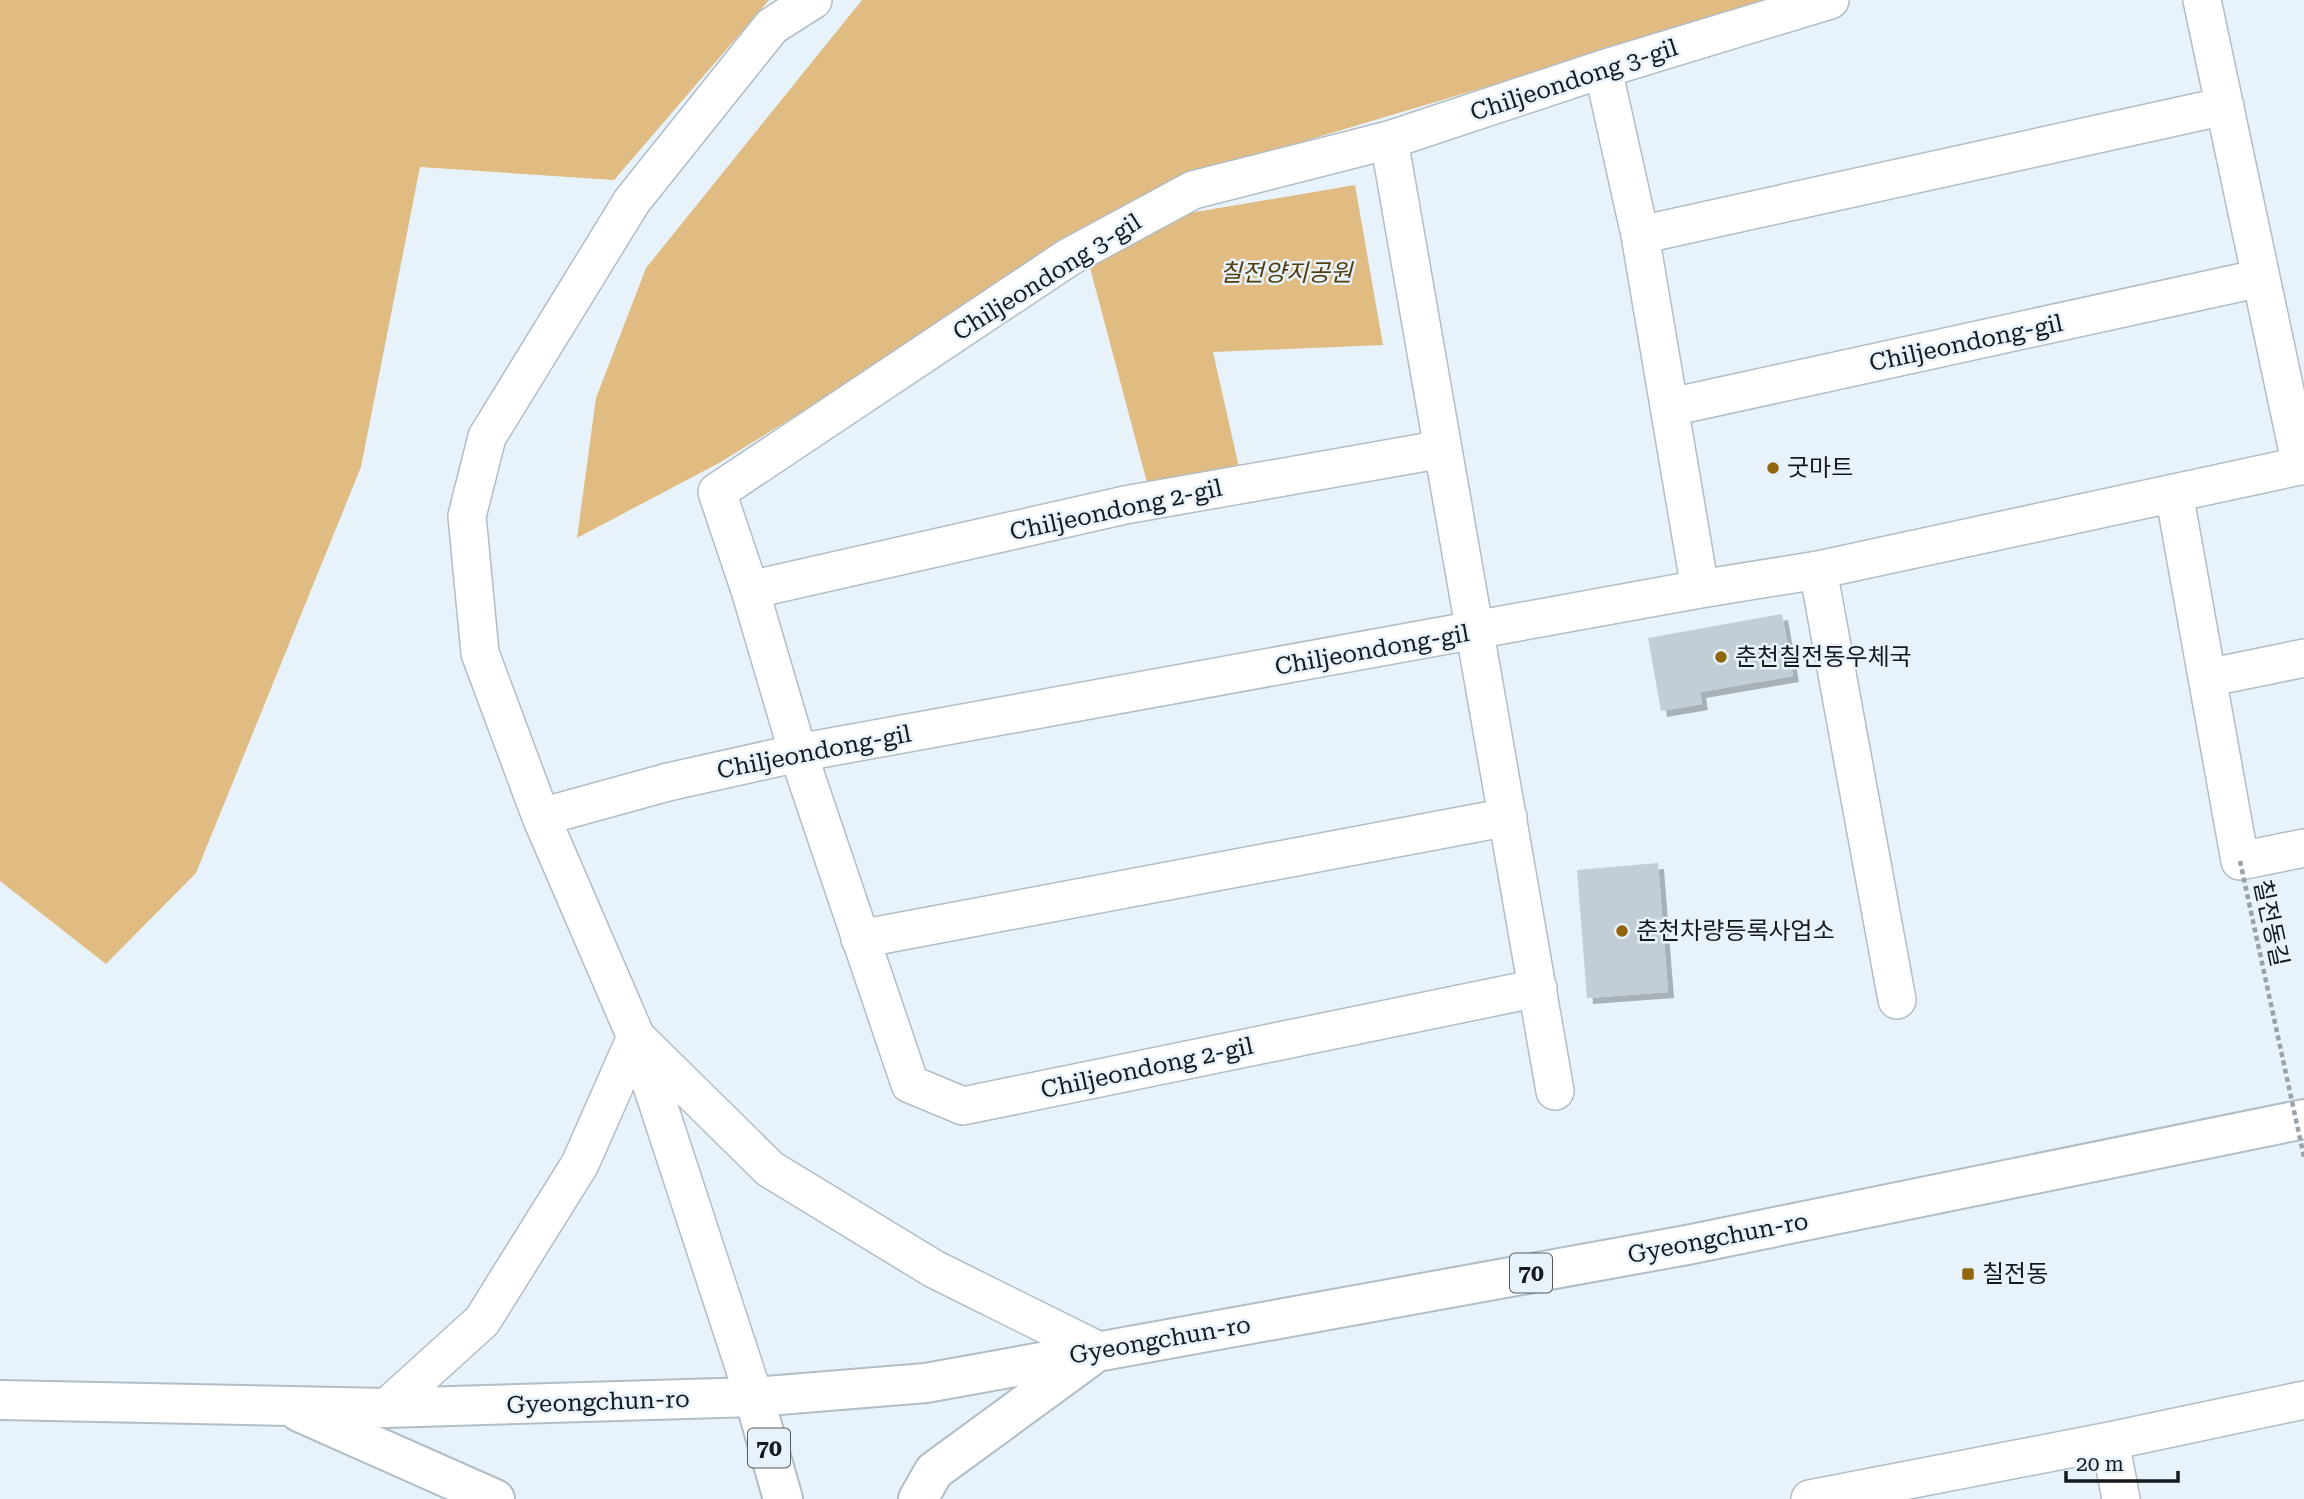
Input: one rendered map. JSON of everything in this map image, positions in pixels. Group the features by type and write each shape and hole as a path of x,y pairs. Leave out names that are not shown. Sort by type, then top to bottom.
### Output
{"main road":[{"name":"Gyeongchun-ro","path":"0,1400 386,1408 754,1397 926,1383 1687,1245 2304,1119"},
{"path":"918,1499 934,1471 1099,1351"},
{"name":"70","path":"754,1397 783,1499"},
{"path":"285,1406 495,1499"}],"street":[{"path":"754,1397 636,1037 541,817 480,653 467,516 487,437 632,201 772,26 813,0"},
{"name":"Chiljeondong 3-gil","path":"798,754 750,590 717,492 1069,257 1193,190 1389,141 1603,69 1830,0"},
{"name":"Chiljeondong-gil","path":"541,817 668,782 798,754 1700,589 1818,570 2302,466 2202,0"},
{"path":"1603,69 1640,235 1700,589"},
{"path":"1640,235 2225,106"},
{"path":"1389,141 1555,1091"},
{"name":"Chiljeondong-gil","path":"1671,407 2261,278"},
{"name":"Chiljeondong 2-gil","path":"750,590 1125,505 1443,449"},
{"path":"2174,493 2240,861 2304,848"},
{"path":"1818,570 1897,1000"},
{"path":"2207,678 2304,658"},
{"name":"Chiljeondong 2-gil","path":"798,754 910,1084 963,1106 1538,988"},
{"path":"860,939 1508,817"},
{"path":"636,1037 769,1169 934,1269 1099,1351"},
{"path":"386,1408 482,1321 580,1164 636,1037"},
{"path":"1810,1499 1876,1493 2304,1400"},
{"path":"2110,1441 2121,1499"}],"path":[{"name":"칠전동길","path":"2240,861 2304,1157"}],"green space":[{"path":"0,0 769,0 614,180 420,167 361,467 196,873 106,964 0,881"},
{"path":"862,0 1777,0 1184,177 719,463 577,538 596,398 646,268"},
{"name":"칠전양지공원","path":"1355,185 1383,345 1213,352 1240,472 1149,490 1089,264 1166,217"}],"building":[{"name":"춘천칠전동우체국","path":"1782,614 1793,676 1700,692 1702,704 1661,711 1648,638"},
{"name":"춘천차량등록사업소","path":"1658,863 1668,992 1587,998 1577,870"}],"place":[{"name":"굿마트","path":"1773,468"},
{"name":"춘천칠전동우체국","path":"1721,657"},
{"name":"춘천차량등록사업소","path":"1622,931"},
{"name":"칠전동","path":"1968,1274"}]}
